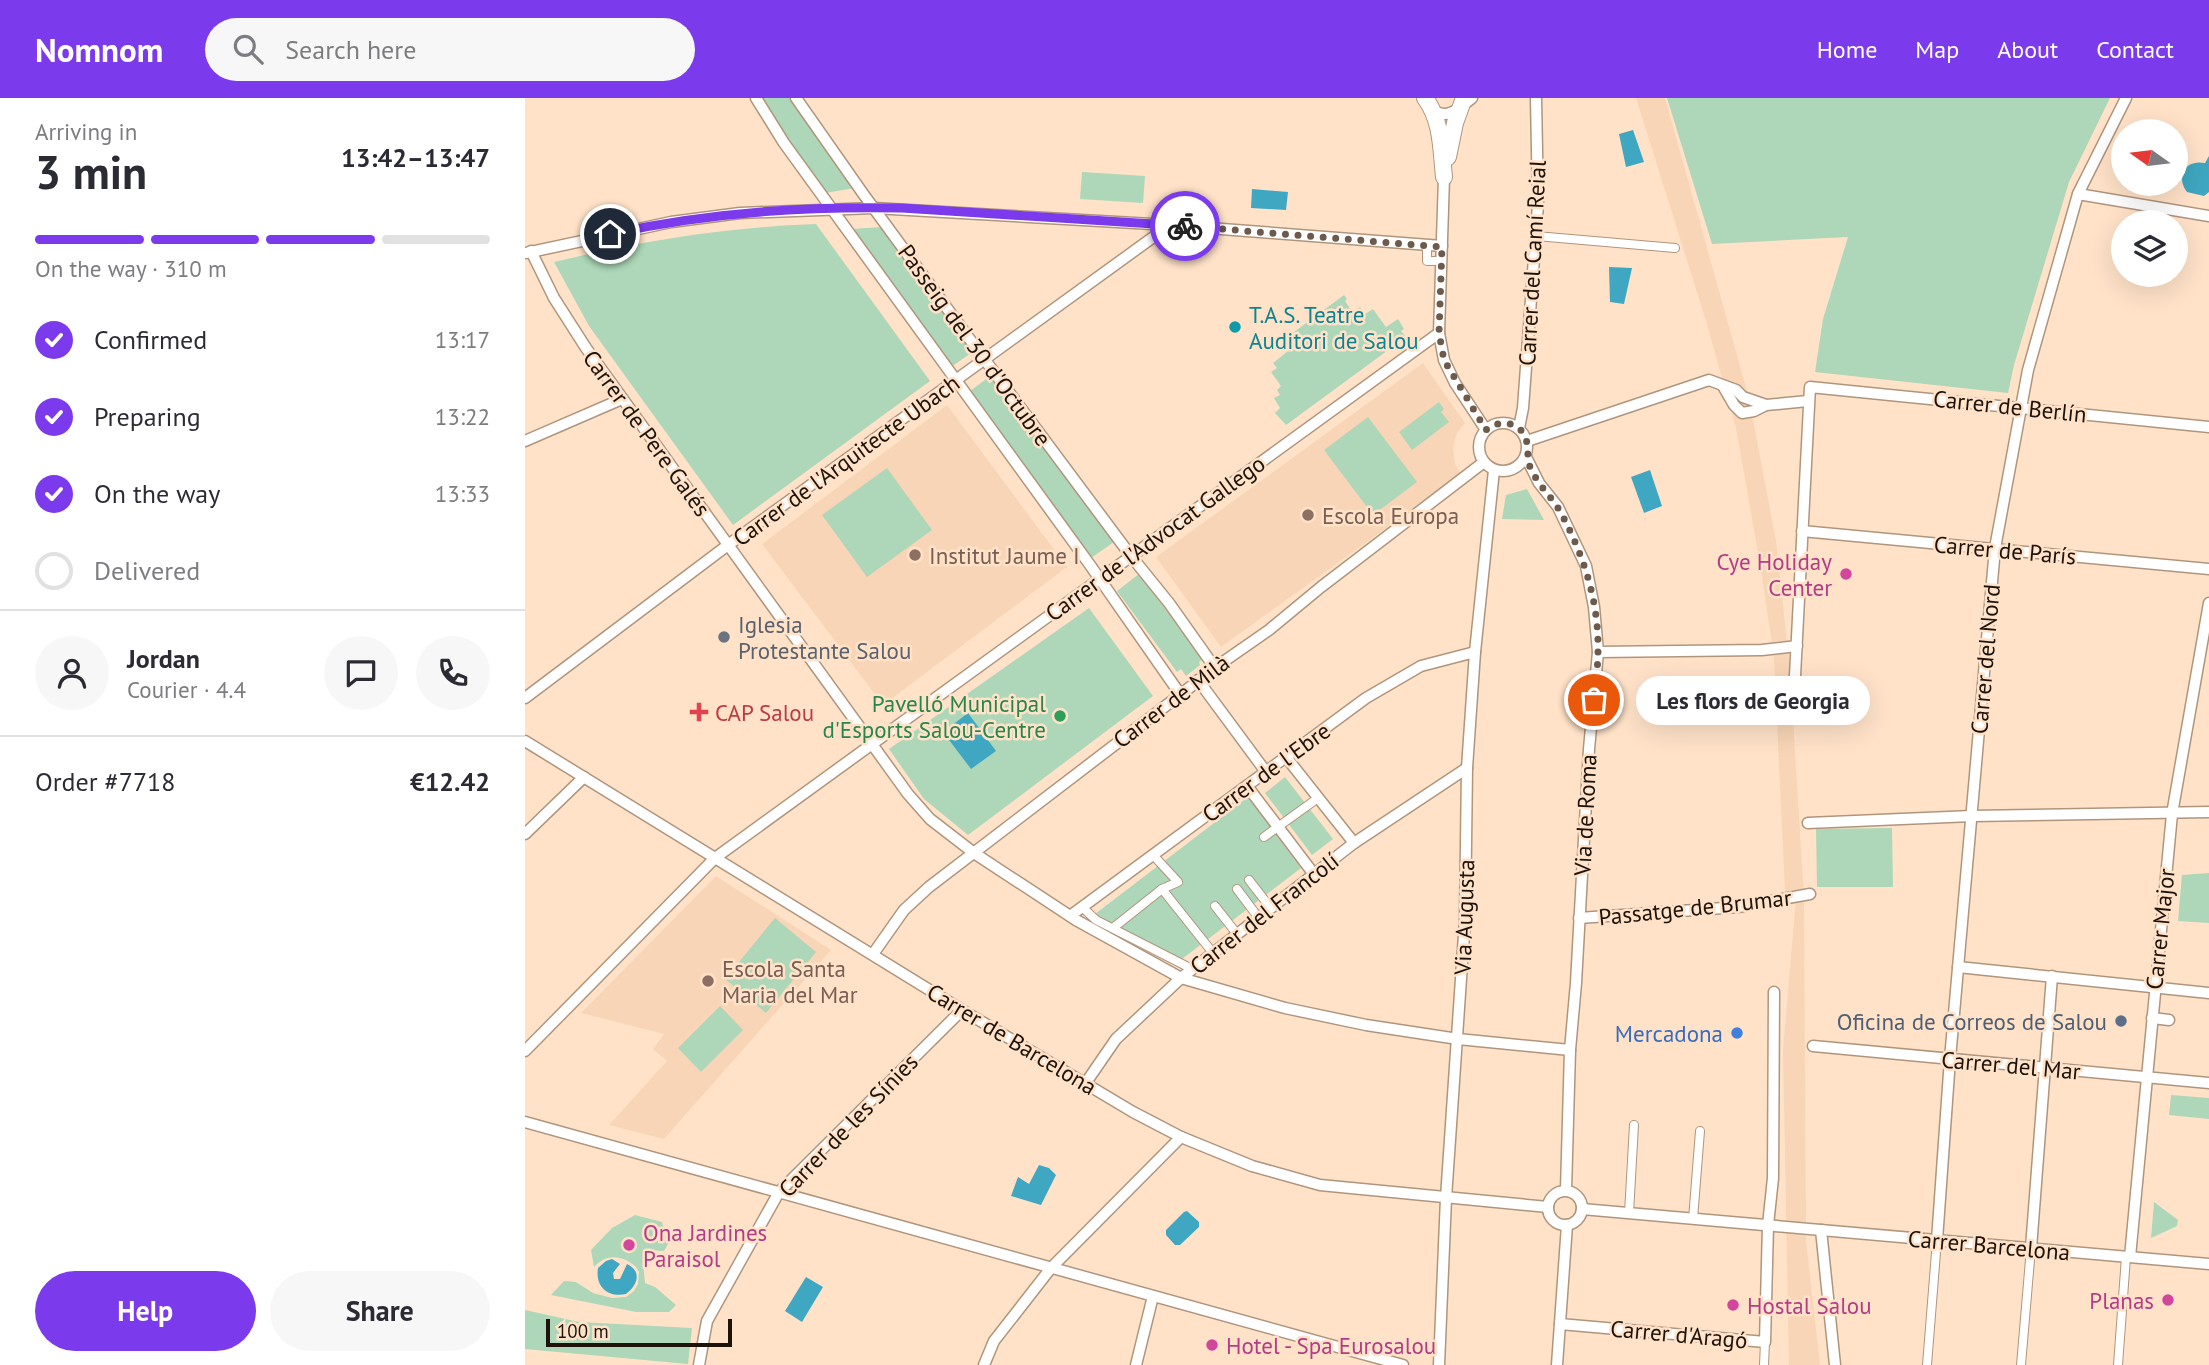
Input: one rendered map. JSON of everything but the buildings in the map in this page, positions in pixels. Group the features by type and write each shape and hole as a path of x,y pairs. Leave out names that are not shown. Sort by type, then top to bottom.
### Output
{"main road":[{"path":"1444,177 1450,141 1466,101"},
{"path":"1429,104 1438,123 1444,177"}],"street":[{"name":"Passeig del 30 d'Octubre","path":"756,98 784,143 957,380 1180,694"},
{"name":"Passeig del 30 d'Octubre","path":"796,98 985,360 1215,668"},
{"name":"Carrer del Camí Reial","path":"1519,428 1523,408 1538,204 1536,98"},
{"name":"Carrer del Nord","path":"1937,1240 1950,1059 1995,548 2019,407 2078,194 2126,98"},
{"path":"1429,104 1445,115 1466,101"},
{"path":"1444,177 1439,333 1444,360 1486,430"},
{"path":"2078,194 2209,216"},
{"path":"528,252 671,222 740,213 831,208 874,208 1170,225 1442,247"},
{"name":"Carrer de l'Arquitecte Ubach","path":"525,698 728,545 1170,225"},
{"path":"1536,236 1675,248"},
{"path":"1427,245 1426,263 1441,261"},
{"name":"Carrer de Pere Galés","path":"528,252 564,314 622,399 918,807 974,853 1070,916 1181,978 1285,1008 1366,1025 1458,1039 1570,1050"},
{"name":"Carrer de l'Advocat Gallego","path":"525,1051 715,858 1439,333"},
{"path":"1527,441 1709,380 1766,405 1808,401 1794,695"},
{"name":"Carrer de Berlín","path":"1808,401 1810,387 2209,427"},
{"path":"525,441 622,399"},
{"path":"1498,423 1513,424 1519,428 1527,441 1526,457 1513,470 1494,470 1481,456 1479,442 1486,430 1498,423"},
{"name":"Via de Roma","path":"1526,457 1539,483 1558,508 1586,566 1594,607 1598,652 1589,749 1570,1050 1566,1191"},
{"name":"Carrer de Milà","path":"873,954 904,910 985,841 1198,680 1269,630 1484,462"},
{"name":"Via Augusta","path":"1439,1365 1446,1198 1465,920 1467,768 1475,652 1494,470"},
{"name":"Carrer de París","path":"1802,531 2209,569"},
{"name":"Carrer Major","path":"2128,1257 2172,814 2209,604"},
{"path":"1598,652 1762,650 1797,646"},
{"name":"Carrer de l'Ebre","path":"1070,916 1366,698 1421,666 1475,652"},
{"path":"1198,680 1266,772"},
{"name":"Carrer de Barcelona","path":"525,741 962,1010 1133,1112 1181,1137 1252,1166 1296,1180 1344,1188 1548,1207"},
{"path":"1286,757 1354,843"},
{"name":"Carrer del Francolí","path":"1085,1084 1116,1039 1181,978 1313,873 1467,768"},
{"path":"525,834 584,777"},
{"path":"1247,786 1313,873"},
{"path":"1265,837 1318,798"},
{"path":"1808,823 1972,816 2209,812"},
{"path":"1113,928 1162,889 1178,882 1153,855"},
{"path":"1249,880 1270,907"},
{"path":"1162,889 1213,953"},
{"path":"1237,889 1258,917"},
{"name":"Passatge de Brumar","path":"1579,918 1738,907 1810,894"},
{"path":"1215,906 1237,934"},
{"path":"1083,907 1096,920 1192,969"},
{"path":"1958,967 2209,993"},
{"path":"2021,1365 2053,976"},
{"name":"Carrer d'Aragó","path":"1560,1324 1765,1342 1773,1178 1774,992"},
{"name":"Carrer de les Sínies","path":"699,1365 707,1321 779,1192 962,1010"},
{"path":"2152,1018 2169,1020"},
{"name":"Carrer del Mar","path":"1813,1046 2209,1083"},
{"path":"525,1122 1403,1365"},
{"path":"1629,1213 1634,1125"},
{"path":"1693,1219 1700,1131"},
{"path":"984,1365 994,1341 1051,1268 1181,1137"},
{"path":"1566,1191 1580,1199 1582,1209 1579,1218 1567,1225 1553,1220 1548,1207 1552,1197 1566,1191"},
{"path":"1582,1209 1769,1226"},
{"path":"1557,1365 1567,1225"},
{"name":"Carrer Barcelona","path":"1769,1226 2209,1264"},
{"path":"1821,1230 1835,1365"},
{"path":"1927,1365 1937,1240"},
{"path":"2118,1365 2128,1257"},
{"path":"1136,1365 1153,1296"},
{"path":"1764,1365 1765,1342"}],"shaded area":[{"path":"1636,98 1665,98 1749,398 1776,541 1790,670 1804,898 1806,1241 1820,1365 1789,1365 1783,1050 1796,898 1785,892 1774,657 1736,428 1706,321"},
{"name":"Escola Europa","path":"1423,363 1465,423 1457,433 1453,447 1455,464 1461,474 1221,647 1156,557"},
{"name":"Institut Jaume I","path":"947,405 1067,567 883,705 762,544"},
{"name":"Escola Santa Maria del Mar","path":"716,876 831,950 664,1139 609,1125 667,1061 653,1049 664,1034 581,1013"}],"green space":[{"path":"761,98 792,98 855,188 825,193 786,139"},
{"path":"1667,98 2110,98 2069,182 2008,393 1815,372 1823,319 1848,237 1712,244"},
{"path":"1082,172 1145,176 1143,203 1080,199"},
{"path":"816,224 930,381 733,525 589,326 554,262 684,236"},
{"path":"883,227 974,351 951,367 851,229"},
{"path":"1344,295 1352,312 1360,307 1365,314 1373,309 1386,327 1398,319 1404,329 1401,331 1406,337 1286,425 1275,413 1280,408 1274,398 1280,395 1277,390 1281,386 1271,372 1277,368 1273,363 1288,351 1282,341"},
{"path":"993,374 1114,542 1091,558 970,391"},
{"path":"1439,402 1444,409 1441,412 1449,422 1412,450 1399,432"},
{"path":"1368,417 1417,482 1373,515 1324,450"},
{"path":"887,468 932,530 867,577 822,515"},
{"path":"1527,489 1544,520 1502,519 1506,495"},
{"path":"1139,574 1203,659 1199,662 1200,665 1186,676 1181,669 1177,672 1117,591"},
{"name":"Pavelló Municipal d'Esports Salou-Centre","path":"1089,608 1153,696 968,835 924,799 889,749"},
{"path":"1285,777 1333,839 1312,855 1265,793"},
{"path":"1248,797 1301,868 1182,959 1095,914"},
{"path":"1892,828 1893,887 1817,887 1816,829"},
{"path":"2209,873 2209,923 2178,921 2182,875"},
{"path":"775,918 816,952 766,1013 725,979"},
{"path":"720,1006 743,1030 701,1072 678,1048"},
{"path":"2171,1095 2209,1098 2209,1119 2169,1115"},
{"path":"2154,1202 2178,1220 2177,1226 2151,1238"},
{"path":"635,1215 662,1222 668,1244 664,1251 647,1250 643,1262 645,1283 655,1287 676,1305 669,1312 636,1312 551,1295 564,1281 576,1282 593,1293 612,1298 626,1297 634,1291 639,1272 636,1267 615,1257 604,1259 594,1267 591,1250 612,1228"},
{"path":"525,1310 579,1322 692,1328 688,1364 525,1349"}],"water":[{"path":"1633,130 1644,162 1626,167 1619,134"},
{"path":"2209,156 2209,192 2204,196 2188,192 2188,166 2192,163 2205,163"},
{"path":"1252,189 1288,192 1286,210 1251,208"},
{"path":"1609,267 1632,268 1624,304 1610,302"},
{"path":"1650,470 1662,506 1644,513 1631,477"},
{"path":"968,713 996,751 971,769 943,732"},
{"path":"1039,1165 1049,1168 1056,1175 1041,1205 1011,1196 1018,1177 1029,1184"},
{"path":"1187,1211 1199,1222 1199,1227 1180,1245 1175,1245 1166,1235 1166,1230"},
{"path":"612,1259 620,1264 613,1273 614,1279 620,1279 627,1264 635,1270 636,1282 626,1294 608,1293 599,1281 598,1268"},
{"path":"806,1277 823,1287 802,1322 785,1311"}],"way so far":[{"path":"1185,226 1442,247 1439,333 1444,360 1455,383 1486,430 1498,423 1506,423 1513,424 1524,434 1528,449 1526,457 1532,471 1558,508 1586,566 1594,607 1598,652 1594,700"}],"place":[{"name":"T.A.S. Teatre Auditori de Salou","path":"1235,327"},
{"name":"Escola Europa","path":"1308,515"},
{"name":"Institut Jaume I","path":"915,555"},
{"name":"Cye Holiday Center","path":"1846,574"},
{"name":"Iglesia Protestante Salou","path":"724,637"},
{"name":"Les flors de Georgia","path":"1594,700"},
{"name":"CAP Salou","path":"699,712"},
{"name":"Pavelló Municipal d'Esports Salou-Centre","path":"1060,716"},
{"name":"Escola Santa Maria del Mar","path":"708,981"},
{"name":"Oficina de Correos de Salou","path":"2121,1021"},
{"name":"Mercadona","path":"1737,1033"},
{"name":"Ona Jardines Paraisol","path":"629,1245"},
{"name":"Planas","path":"2168,1300"},
{"name":"Hostal Salou","path":"1733,1305"},
{"name":"Hotel - Spa Eurosalou","path":"1212,1345"}],"route":[{"path":"610,234 671,222 740,213 831,208 902,208 1185,226"}]}
